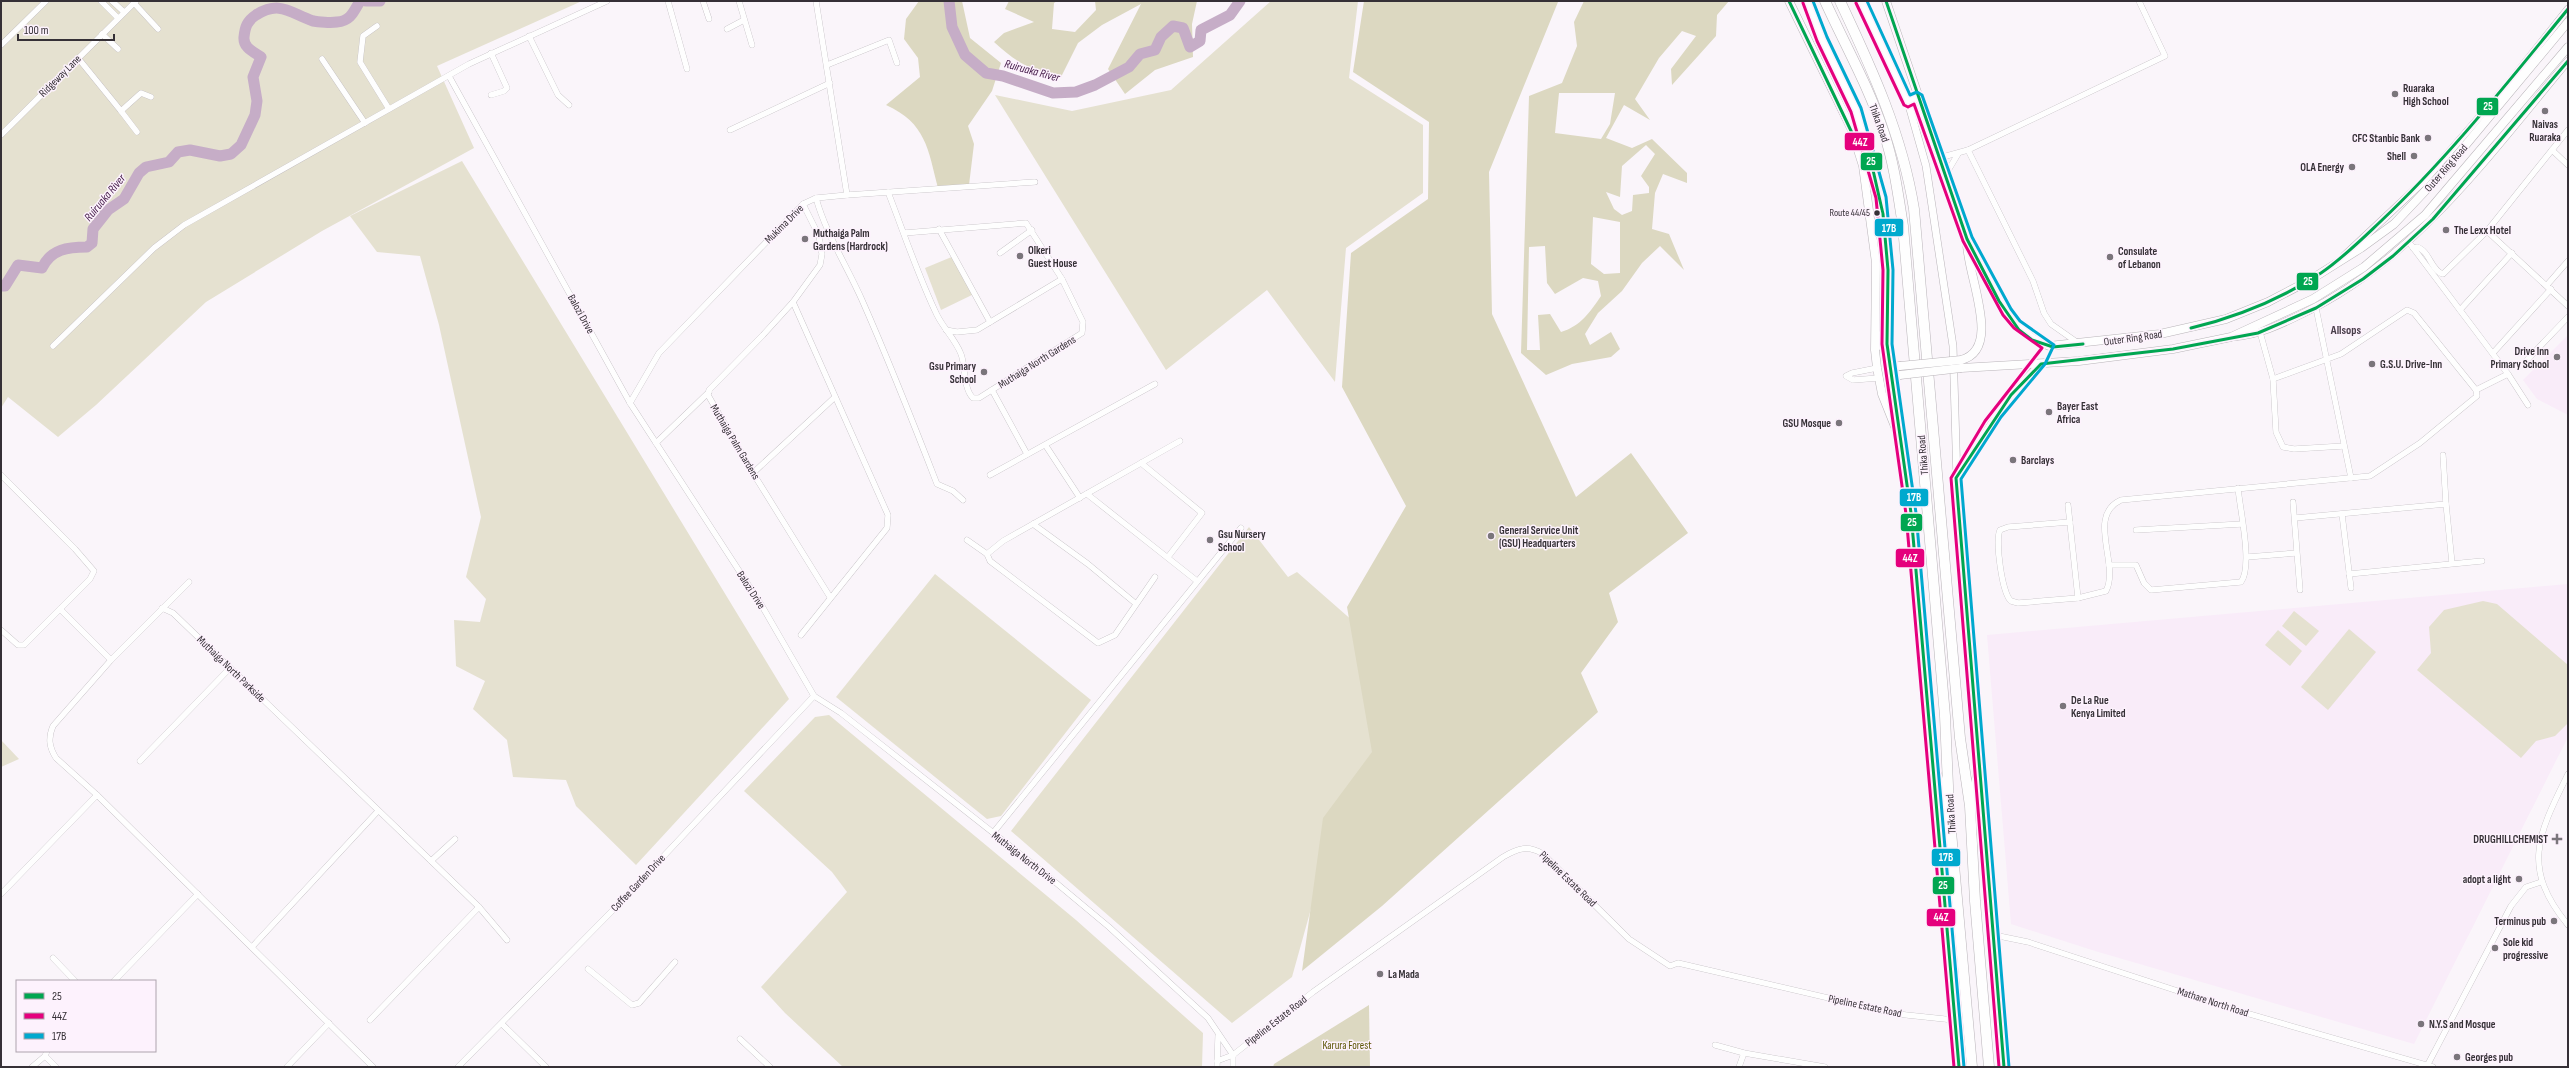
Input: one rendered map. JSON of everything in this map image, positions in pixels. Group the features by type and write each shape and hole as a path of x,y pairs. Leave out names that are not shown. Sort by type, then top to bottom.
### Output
{"highway":[{"name":"Thika Road","path":"1824,1 1876,112 1896,179 1903,226 1914,337 1945,716 1949,809 1972,1067"},
{"name":"Thika Road","path":"1840,1 1886,102 1908,174 1921,274 1960,738 1970,806 1975,901 1989,1067"},
{"path":"1970,806 1980,766"},
{"path":"1936,771 1949,809"}],"main road":[{"path":"1788,1 1854,135 1863,166 1876,263 1875,350 1877,368 1882,394 1902,444"},
{"name":"Thika Road","path":"1808,1 1822,39 1856,110 1868,148 1883,214 1888,270 1890,367 1911,513 1929,724 1936,771 1938,833 1958,1067"},
{"path":"1861,1 1908,102 1926,166 1953,346 1956,478 2004,1067"},
{"path":"1886,1 1967,239 1967,259 1982,328 1978,347 1971,356 1961,360 1890,367"},
{"name":"Outer Ring Road","path":"2340,260 2425,180 2509,83 2568,10"},
{"name":"Outer Ring Road","path":"1967,239 1977,254 2004,311 2021,330 2049,346 2080,344 2160,334 2226,319 2268,302 2310,280 2378,237 2423,194 2568,22"},
{"name":"Outer Ring Road","path":"2231,337 2313,299 2364,267 2401,238 2444,196 2568,47"},
{"name":"Outer Ring Road","path":"1891,376 1961,368 2041,364 2174,349 2260,332 2316,308 2363,279 2411,245 2470,178 2568,61"},
{"path":"1908,102 1918,97"},
{"path":"1854,135 1868,148"},
{"path":"1875,350 1888,322"},
{"path":"1956,478 2011,395 2041,364"}],"street":[{"path":"1,45 46,1"},
{"path":"101,1 118,18"},
{"path":"112,1 124,12"},
{"path":"53,346 170,234 389,109 491,53 607,1"},
{"path":"668,1 687,69"},
{"path":"703,1 709,19"},
{"path":"739,1 752,45"},
{"path":"816,1 847,195"},
{"path":"1940,158 1968,150 2165,56 2140,1"},
{"path":"135,2 158,29"},
{"name":"Ridgeway Lane","path":"2,133 135,2"},
{"path":"727,29 744,20"},
{"path":"377,26 363,36 359,58 368,77 389,109"},
{"path":"102,34 118,49"},
{"path":"529,36 558,95 569,105"},
{"path":"827,65 889,40 897,63"},
{"path":"491,53 507,88 504,91 491,95"},
{"path":"78,58 137,132"},
{"path":"322,59 365,123"},
{"name":"Balozi Drive","path":"448,76 630,403 762,606 814,696"},
{"path":"730,130 830,83"},
{"path":"121,111 141,93 151,97"},
{"path":"2411,245 2424,251 2438,271 2443,274 2487,231 2568,130"},
{"path":"1968,150 2051,324 2080,344"},
{"path":"2552,150 2568,165"},
{"path":"1946,174 1958,154"},
{"name":"Mukima Drive","path":"630,403 659,353 803,204 816,198 847,195 1035,182"},
{"name":"Muthaiga North Gardens","path":"888,192 937,315 959,349 971,396 979,398 1082,333 1083,322 1062,279 1032,230"},
{"path":"816,198 824,223 838,248 882,347 937,484 953,491 962,500"},
{"name":"Muthaiga Palm Gardens","path":"803,204 819,236 822,260 793,302 709,392 709,399 830,597"},
{"path":"904,233 1019,222 1026,223 1032,230 1000,253"},
{"path":"939,229 990,322"},
{"path":"2487,231 2568,306"},
{"path":"2411,245 2508,374 2528,405"},
{"path":"2460,310 2512,253"},
{"path":"2493,354 2549,287 2568,261"},
{"path":"946,330 970,332 990,322 1062,279"},
{"path":"793,302 834,397 888,515 887,528 830,597 801,635"},
{"path":"2316,308 2328,359 2351,478"},
{"path":"2070,522 2002,528 1998,534 1998,541 2004,592 2011,601 2033,602 2078,598 2106,592 2109,565 2104,517 2115,503 2121,500 2370,476 2383,470 2474,400 2478,394 2414,314 2407,310 2354,346 2328,359 2273,379"},
{"path":"2525,362 2568,317"},
{"path":"2260,332 2273,379 2276,432 2283,447 2294,449 2344,446"},
{"path":"1877,368 1852,373 1846,376 1853,380 1879,378"},
{"path":"2476,390 2508,374"},
{"path":"990,475 1027,454 1046,446 1155,384"},
{"path":"992,390 1027,454"},
{"path":"656,444 709,392"},
{"path":"753,473 834,397"},
{"path":"987,554 998,544 1180,441"},
{"path":"1046,446 1080,498"},
{"path":"2442,455 2452,563"},
{"path":"1141,463 1202,513 1168,557"},
{"path":"1,475 75,549 94,571 90,579 24,645 18,645 1,630"},
{"path":"2109,565 2136,565 2146,586 2157,590 2236,584 2241,582 2246,575 2247,557 2238,488"},
{"path":"1087,494 1197,581"},
{"path":"2293,502 2300,590"},
{"path":"2068,504 2078,598"},
{"path":"2294,518 2446,504"},
{"path":"2342,514 2351,588"},
{"path":"1034,524 1088,564 1134,603"},
{"path":"2136,530 2242,524"},
{"path":"993,833 1240,528"},
{"path":"967,540 987,554 990,561 1098,643 1114,635 1134,603 1155,577"},
{"path":"2247,557 2296,553"},
{"path":"2350,574 2482,561"},
{"path":"189,582 111,660 53,726 49,739 56,758 97,795 373,1067"},
{"name":"Muthaiga North Parkside","path":"162,608 173,613 479,907 507,940"},
{"path":"60,609 111,660"},
{"path":"140,761 230,668"},
{"name":"Muthaiga North Drive","path":"814,696 841,713 1049,877 1126,942 1208,1018 1218,1036"},
{"name":"Coffee Garden Drive","path":"458,1067 620,904 814,696"},
{"path":"2568,774 2541,834 2539,862 2541,882 2552,902 2568,925"},
{"path":"1,894 97,795"},
{"path":"252,947 378,811"},
{"path":"431,861 455,839"},
{"name":"Pipeline Estate Road","path":"1233,1055 1313,992 1503,857 1522,848 1530,847 1544,854 1629,940 1670,966 1678,963 1897,1014 1954,1020"},
{"path":"2429,1066 2513,903 2526,887 2541,882"},
{"path":"115,980 198,894"},
{"path":"370,1020 479,907"},
{"name":"Mathare North Road","path":"1994,935 2028,942 2239,1011 2429,1066"},
{"path":"53,958 74,980"},
{"path":"588,969 632,1005 639,1003 675,962"},
{"path":"287,1067 329,1023"},
{"path":"502,1024 546,1067"},
{"path":"1218,1036 1233,1055 1233,1067"},
{"path":"1217,1064 1218,1036"},
{"path":"740,1040 770,1067"},
{"path":"1715,1045 1744,1053 1825,1067"},
{"path":"32,1067 46,1053 56,1067"},
{"path":"1739,1067 1744,1053"},
{"path":"1217,1064 1233,1055"}],"shaded area":[{"path":"1,1 582,1 437,66 474,148 322,231 206,302 96,405 58,437 8,397 1,408"},
{"path":"1271,1 1358,1 1349,78 1423,125 1423,193 1346,248 1335,382 1267,290 1166,370 995,95 1072,111 1171,90"},
{"path":"462,161 789,699 636,865 576,806 566,780 513,777 507,740 473,709 485,681 456,666 454,620 480,622 486,599 466,577 481,517 439,325 420,256 377,252 350,216"},
{"path":"954,256 974,294 941,310 925,268"},
{"name":"Drive Inn Primary School","path":"2568,335 2568,415 2537,399 2523,380"},
{"path":"1249,527 1288,577 1297,572 1444,701 1324,862 1292,977 1232,1023 1011,831"},
{"path":"935,574 1091,700 1001,816 987,819 836,697"},
{"path":"2568,584 2568,737 2414,1044 2095,951 2011,924 1987,635"},
{"path":"2483,601 2497,604 2568,665 2568,723 2555,736 2536,741 2521,758 2417,670 2431,653 2429,627 2444,610"},
{"path":"2294,611 2319,631 2306,646 2282,626"},
{"path":"2349,629 2376,652 2328,710 2301,687"},
{"path":"2278,630 2302,651 2290,666 2265,645"},
{"path":"829,715 1076,920 1203,1033 1202,1067 843,1067 785,1013 761,987 847,892 832,872 744,791 815,717"},
{"path":"1,740 19,759 1,767"}],"green space":[{"path":"919,1 962,1 970,38 1001,63 992,91 968,126 974,144 969,185 938,188 928,149 917,129 910,120 886,105 920,77 918,58 904,39 906,19"},
{"path":"1009,1 1057,1 1054,3 1052,29 1075,32 1096,10 1095,1 1197,1 1192,24 1193,57 1155,70 1125,94 1108,69 1141,4 1102,25 1078,43 1061,77 1041,72 1024,65 994,42 1004,33 1034,22 1005,9"},
{"path":"1364,1 1558,2 1489,172 1492,314 1576,497 1631,453 1688,533 1609,593 1618,622 1581,673 1598,712 1382,906 1302,971 1323,818 1372,752 1347,607 1406,506 1342,387 1351,253 1428,199 1429,122 1353,72"},
{"path":"1584,1 1729,1 1717,15 1716,36 1672,85 1671,69 1696,36 1682,31 1659,58 1635,99 1650,120 1624,105 1606,138 1632,148 1652,139 1687,173 1687,183 1663,174 1655,193 1652,229 1669,234 1684,270 1660,246 1642,263 1622,291 1598,313 1585,334 1590,345 1611,332 1620,349 1611,357 1572,364 1546,375 1521,353 1529,96 1562,83 1577,46 1574,22","holes":["1559,93 1615,93 1610,124 1601,139 1555,133","1646,145 1655,154 1641,176 1649,187 1649,193 1633,195 1632,211 1622,215 1614,209 1606,192 1620,197 1622,166","1593,217 1620,222 1620,273 1604,274 1591,264","1545,246 1547,283 1555,294 1583,278 1598,281 1601,296 1589,313 1580,322 1561,332 1550,314 1538,315 1540,350 1527,350 1529,247"]},
{"name":"Karura Forest","path":"1369,1005 1370,1067 1273,1067 1274,1064"}],"waterway":[{"name":"Ruiruaka River","path":"1,286 5,286 18,265 42,268 55,253 61,250 87,247 92,243 93,229 108,210 124,199 139,173 146,167 169,162 178,152 190,150 220,156 231,154 241,145 255,115 257,101 253,77 261,57 247,47 244,41 246,27 253,17 272,8 279,8 285,9 313,21 337,22 349,18 360,1"},
{"name":"Ruiruaka River","path":"366,1 380,1"},
{"name":"Ruiruaka River","path":"949,1 952,27 965,55 986,73 1003,76 1053,93 1076,92 1095,85 1129,67 1140,54 1155,50 1161,37 1173,26 1183,28 1190,47 1200,41 1201,30 1230,15 1240,1"}],"transit line":[{"name":"25","path":"1789,1 1853,135 1868,148 1883,214 1888,270 1887,344 1911,513 1959,1067"},
{"name":"17B","path":"1813,1 1827,37 1861,108 1886,197 1893,270 1892,344 1916,513 1964,1067"},
{"name":"17B","path":"1867,1 1910,95 1917,92 1922,95 1972,237 2011,309 2020,321 2054,345 2045,364 2001,417 1961,479 2009,1067"},
{"name":"25","path":"1886,1 1967,239 1999,301 2019,330 2032,340 2053,347 2083,344"},
{"name":"44Z","path":"1803,3 1817,41 1851,112 1876,198 1883,270 1882,344 1906,514 1954,1067"},
{"name":"44Z","path":"1856,3 1904,105 1908,107 1914,104 1963,241 2003,315 2014,328 2042,348 1985,421 1951,478 1999,1067"},
{"name":"25","path":"2191,328 2242,313 2274,299 2321,273 2344,255 2430,172 2568,9"},
{"name":"25","path":"2004,1067 1956,478 2011,395 2041,364 2173,349 2258,333 2316,308 2363,279 2393,256 2433,219 2568,61"}],"place":[{"name":"Ruaraka High School","path":"2395,94"},
{"name":"Naivas Ruaraka","path":"2545,111"},
{"name":"CFC Stanbic Bank","path":"2428,138"},
{"name":"Shell","path":"2414,156"},
{"name":"OLA Energy","path":"2352,167"},
{"name":"Route 44/45","path":"1877,213"},
{"name":"The Lexx Hotel","path":"2446,230"},
{"name":"Muthaiga Palm Gardens (Hardrock)","path":"805,239"},
{"name":"Olkeri Guest House","path":"1020,256"},
{"name":"Consulate of Lebanon","path":"2110,257"},
{"name":"Drive Inn Primary School","path":"2557,357"},
{"name":"G.S.U. Drive-Inn","path":"2372,364"},
{"name":"Gsu Primary School","path":"984,372"},
{"name":"Bayer East Africa","path":"2049,412"},
{"name":"GSU Mosque","path":"1839,423"},
{"name":"Barclays","path":"2013,460"},
{"name":"General Service Unit (GSU) Headquarters","path":"1491,536"},
{"name":"Gsu Nursery School","path":"1210,540"},
{"name":"De La Rue Kenya Limited","path":"2063,706"},
{"name":"DRUGHILLCHEMIST","path":"2557,839"},
{"name":"adopt a light","path":"2519,879"},
{"name":"Terminus pub","path":"2554,921"},
{"name":"Sole kid progressive","path":"2495,948"},
{"name":"La Mada","path":"1380,974"},
{"name":"N.Y.S and Mosque","path":"2421,1024"},
{"name":"Georges pub","path":"2457,1057"}],"district":[{"name":"Allsops","path":"2346,330"}]}
